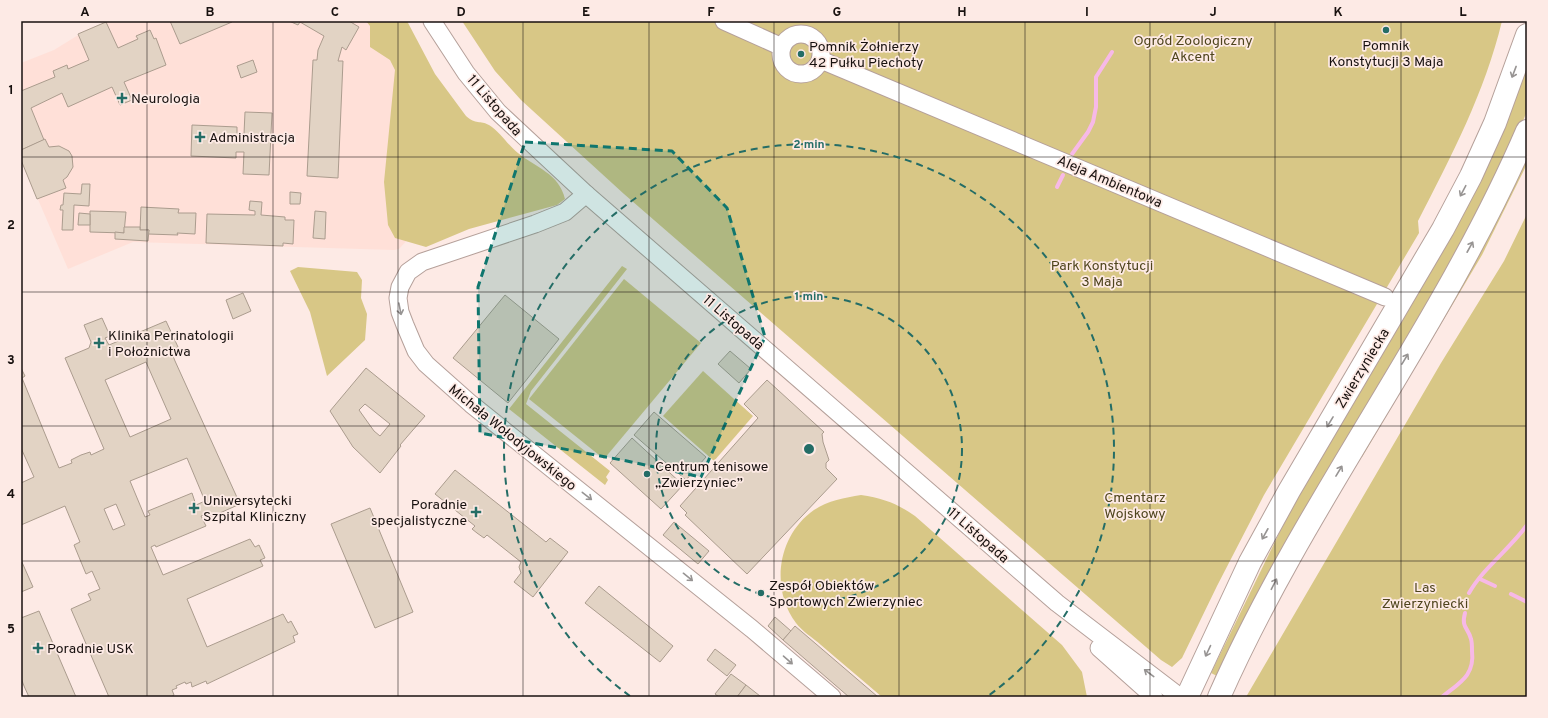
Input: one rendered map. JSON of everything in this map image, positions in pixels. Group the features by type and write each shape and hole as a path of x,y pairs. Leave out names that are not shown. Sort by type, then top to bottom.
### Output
{"main road":[{"name":"Zwierzyniecka","path":"1187,697 1254,556 1289,491 1439,236 1471,176 1495,123 1527,35"},
{"path":"1219,697 1281,569 1451,282 1487,218 1527,131"}],"street":[{"name":"11 Listopada","path":"433,21 466,73 498,112 586,194 1057,603 1180,697"},
{"path":"724,21 782,46"},
{"path":"799,34 810,36 820,46 827,63 807,74 792,73 782,61 782,46 794,35 799,34"},
{"name":"Aleja Ambientowa","path":"827,63 1385,297"},
{"name":"Michała Wołodyjowskiego","path":"586,194 565,212 535,224 422,262 408,272 400,287 398,298 400,312 416,351 426,364 471,404 752,629 832,697"},
{"name":"11 Listopada","path":"1057,603 1095,644 1154,697"}],"highlighted area":[{"path":"525,142 672,151 727,208 765,337 701,477 627,461 480,433 478,287"}],"shaded area":[{"path":"109,21 401,21 410,237 399,249 394,250 133,242 68,269 21,160 21,63 54,50 88,29"}],"green space":[{"path":"366,21 407,21 435,74 466,116 469,119 489,125 497,131 518,153 552,177 558,183 565,199 557,205 469,229 426,247 395,238 388,225 384,182 395,70 390,60 370,47 370,26"},
{"name":"Park Konstytucji 3 Maja","path":"462,21 1502,21 1495,47 1477,99 1443,173 1418,221 1419,233 1264,495 1182,658 1172,667 1161,660 624,194 521,100 495,71"},
{"path":"1527,57 1527,111 1506,163 1219,677 1211,673 1289,513"},
{"path":"1527,152 1527,164 1482,255 1362,457 1358,454"},
{"name":"Las Zwierzyniecki","path":"1527,214 1527,697 1246,697 1441,363 1504,261"},
{"path":"622,266 627,269 531,391 526,404 610,471 606,477 608,480 605,485 509,409"},
{"path":"298,267 357,272 362,280 361,298 367,314 365,340 327,376 310,312 290,271"},
{"path":"624,279 701,343 604,459 529,399"},
{"path":"703,371 753,416 714,461 663,416"},
{"path":"861,495 890,502 915,516 1062,645 1082,672 1087,697 882,697 804,632 798,626 788,610 783,596 781,565 784,551 790,537 799,524 810,513 828,503"}],"building":[{"path":"170,21 232,21 232,22 180,44"},
{"path":"289,21 349,21 359,27 346,50 342,47 338,61 343,61 338,178 307,176 313,60 317,60 318,50 324,36 300,22 298,25"},
{"path":"106,22 118,48 138,39 136,36 150,30 154,39 156,38 166,65 124,82 132,100 120,105 112,87 68,107 62,93 31,108 44,140 21,150 21,91 55,77 53,71 67,65 68,69 89,60 78,34"},
{"path":"253,60 257,72 241,78 237,66"},
{"path":"245,112 272,113 269,175 243,174 244,152 236,152 236,158 191,156 192,125 237,127 237,133 244,134"},
{"path":"45,139 49,147 59,146 69,151 72,156 73,167 67,177 63,180 66,188 37,199 21,160 21,150"},
{"path":"82,184 90,184 89,206 74,205 73,230 62,230 63,210 60,210 61,205 63,205 64,193 81,194"},
{"path":"290,192 301,193 300,204 290,204"},
{"path":"250,201 262,202 261,215 285,217 285,220 294,220 293,244 283,243 283,246 206,243 207,214 255,215 255,211 249,210"},
{"path":"141,207 179,209 178,213 196,213 195,234 148,234 149,230 140,230"},
{"path":"90,211 126,212 124,233 90,232"},
{"path":"315,211 326,212 325,239 313,238"},
{"path":"79,213 90,214 90,225 78,225"},
{"path":"124,227 140,227 140,230 149,230 148,241 115,239 115,232 124,233"},
{"path":"243,293 251,311 233,319 226,300"},
{"path":"505,295 559,339 508,403 453,358"},
{"name":"Uniwersytecki Szpital Kliniczny","path":"102,318 110,336 105,338 109,345 166,321 178,347 171,351 175,361 240,504 211,517 209,513 201,516 206,526 156,547 155,545 151,547 163,575 250,539 255,547 259,545 265,558 260,560 263,566 187,599 207,647 283,614 288,623 291,621 298,634 293,636 295,642 207,684 206,681 192,687 191,682 186,684 185,682 176,686 177,688 172,690 174,695 171,697 109,697 71,609 91,600 88,594 100,589 92,571 86,574 74,545 80,542 65,506 21,525 21,483 34,477 21,448 21,368 25,376 22,378 59,468 72,463 71,460 81,455 90,452 91,455 104,449 65,358 89,348 91,342 84,325","holes":["146,362 171,419 130,437 105,380","187,458 205,501 196,505 192,493 148,511 150,515 145,517 130,481","116,504 125,525 113,530 104,509"]},
{"path":"730,351 751,369 739,383 718,364"},
{"path":"366,368 425,416 400,445 401,446 380,473 353,447 330,411","holes":["365,404 390,424 380,436 374,431 359,410"]},
{"path":"767,380 824,432 822,434 823,442 829,460 826,463 826,468 837,479 747,574 685,515 687,513 680,506 758,418 744,404"},
{"name":"Centrum tenisowe „Zwierzyniec”","path":"654,412 706,457 686,480 634,435"},
{"name":"Centrum tenisowe „Zwierzyniec”","path":"632,438 683,485 661,509 610,463"},
{"path":"455,470 546,542 550,538 568,552 533,597 514,582 521,573 519,567 521,562 487,535 484,538 477,533 472,529 475,526 435,494"},
{"path":"370,508 413,612 375,628 331,524"},
{"path":"674,522 709,551 698,564 663,535"},
{"path":"21,560 33,587 21,592"},
{"path":"599,586 673,646 660,662 585,603"},
{"name":"Poradnie USK","path":"39,611 76,697 29,697 24,686 21,678 21,618"},
{"path":"775,617 791,631 783,640 768,626"},
{"path":"795,626 878,697 849,697 783,640"},
{"path":"715,649 736,665 727,676 707,660"},
{"path":"731,674 746,685 737,697 719,697 715,694"},
{"path":"746,685 760,696 760,697 737,697"}],"waterway":[{"path":"1072,154 1088,132 1093,122 1096,107 1096,77 1112,52"},
{"path":"1057,187 1063,175"},
{"path":"1469,593 1482,575 1527,525"},
{"path":"1480,579 1495,586"},
{"path":"1511,594 1527,602"},
{"path":"1442,697 1460,683 1471,667 1472,643 1470,635 1464,625 1465,613"}],"place":[{"name":"Pomnik Konstytucji 3 Maja","path":"1386,30"},
{"name":"Pomnik Żołnierzy 42 Pułku Piechoty","path":"801,54"},
{"name":"Neurologia","path":"122,98"},
{"name":"Administracja","path":"200,137"},
{"name":"Klinika Perinatologii i Położnictwa","path":"99,343"},
{"name":"Centrum tenisowe „Zwierzyniec”","path":"647,474"},
{"name":"Uniwersytecki Szpital Kliniczny","path":"194,508"},
{"name":"Poradnie specjalistyczne","path":"476,512"},
{"name":"Zespół Obiektów Sportowych Zwierzyniec","path":"761,593"},
{"name":"Poradnie USK","path":"38,648"}],"park label":[{"name":"Ogród Zoologiczny Akcent","path":"1193,48"},
{"name":"Cmentarz Wojskowy","path":"1135,506"}]}
